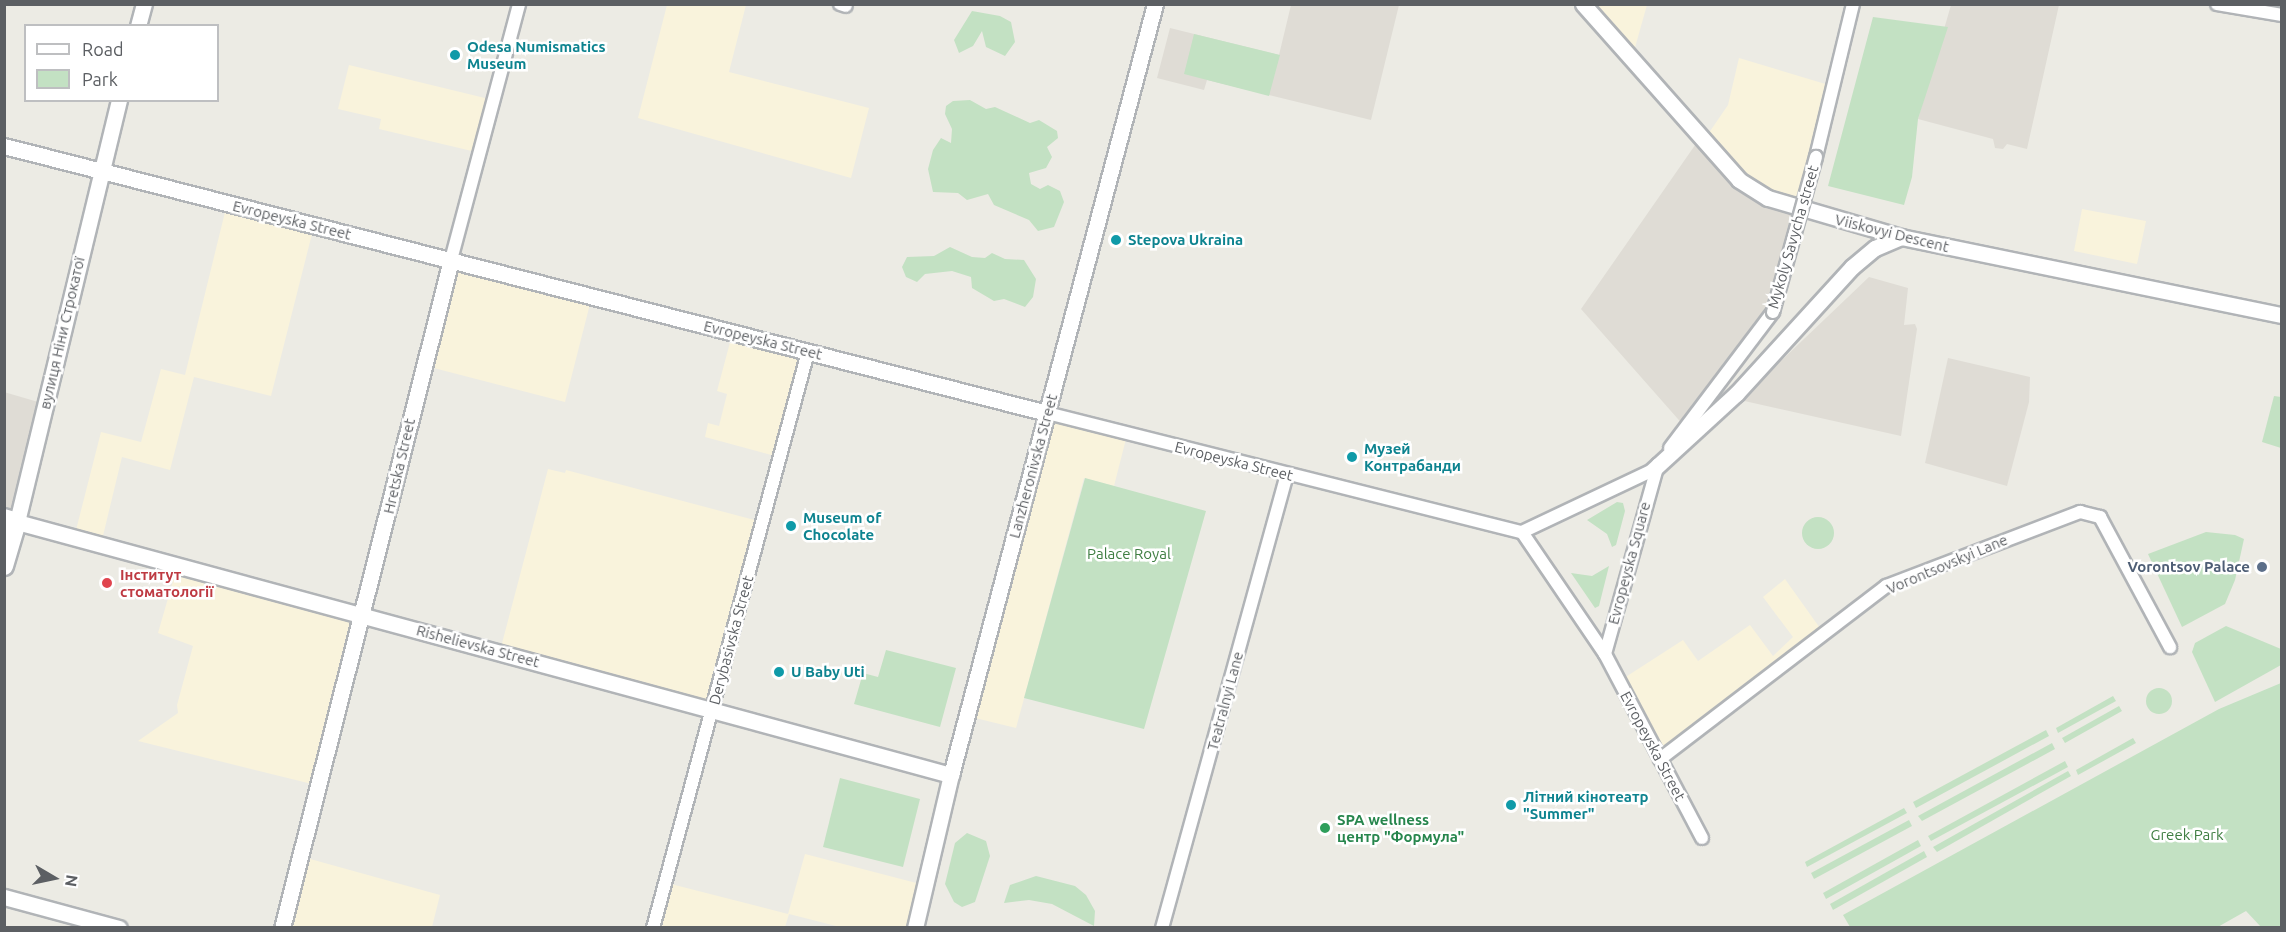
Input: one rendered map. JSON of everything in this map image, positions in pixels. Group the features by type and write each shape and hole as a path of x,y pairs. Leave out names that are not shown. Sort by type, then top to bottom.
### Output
{"main road":[{"name":"вулиця Ніни Строкатої","path":"4,566 11,520"}],"street":[{"path":"139,24 144,4"},
{"name":"Hretska Street","path":"282,927 364,614 451,260 519,4"},
{"name":"Lanzheronivska Street","path":"915,927 951,775 1155,4"},
{"name":"Viiskovyi Descent","path":"1583,4 1739,180 1768,198 1901,237 2282,315"},
{"name":"Mykoly Savycha street","path":"1653,470 1773,312 1816,158 1854,4"},
{"path":"2217,4 2282,15"},
{"name":"вулиця Ніни Строкатої","path":"11,520 118,102"},
{"name":"Evropeyska Street","path":"4,146 1287,475 1522,532"},
{"path":"1653,470 1729,400 1852,267 1875,248 1901,237"},
{"name":"Derybasivska Street","path":"653,927 808,352"},
{"name":"Evropeyska Square","path":"1605,654 1522,532 1653,470"},
{"name":"Evropeyska Square","path":"1605,654 1653,470"},
{"name":"Teatralnyi Lane","path":"1162,927 1287,475"},
{"name":"Vorontsovskyi Lane","path":"1660,759 1886,586 2080,512 2100,517 2170,647"},
{"name":"Rishelievska Street","path":"11,520 951,775"},
{"name":"Evropeyska Street","path":"1605,654 1702,838"},
{"path":"4,897 119,927"}],"shaded area":[{"path":"667,5 746,5 729,72 869,108 851,178 638,118"},
{"path":"1291,5 1399,5 1371,120 1207,80 1204,90 1157,78 1170,28 1279,55"},
{"path":"1584,5 1647,5 1632,58"},
{"path":"1951,5 2059,5 2027,149 2007,144 2003,149 1995,148 1993,139 1918,119"},
{"path":"1739,58 1832,86 1801,207 1769,197 1704,140 1728,105"},
{"path":"349,65 489,99 476,152 379,129 381,119 338,109"},
{"path":"1700,138 1738,182 1800,209 1772,312 1685,427 1581,309"},
{"path":"226,208 313,230 271,396 194,377 170,470 122,457 102,540 75,534 101,432 141,442 161,369 185,375"},
{"path":"2082,209 2146,221 2137,264 2074,251"},
{"path":"453,264 591,300 565,402 426,366"},
{"path":"1869,277 1908,288 1904,325 1915,324 1917,329 1901,436 1740,400"},
{"path":"732,335 807,354 779,457 705,437 708,423 719,426 727,394 717,391"},
{"path":"1948,358 2030,377 2029,402 2007,486 1925,463"},
{"path":"4,392 45,404 15,518 5,516"},
{"path":"1049,415 1127,435 1114,486 1084,478 1016,728 971,717"},
{"path":"548,469 565,473 566,470 762,522 710,706 501,647"},
{"path":"177,567 360,616 316,785 138,741 178,713 177,705 193,646 158,633"},
{"path":"1785,579 1822,631 1661,755 1621,680 1683,640 1698,661 1750,625 1773,656 1793,637 1763,597"},
{"path":"805,854 924,885 914,927 840,927 789,914 785,927 655,928 667,883 788,914"},
{"path":"303,857 440,895 432,927 283,928"}],"green space":[{"path":"972,11 1000,16 1011,22 1015,42 1005,56 986,47 982,31 973,46 959,53 954,40"},
{"path":"1873,17 1948,27 1918,119 1912,177 1904,205 1828,186"},
{"path":"1194,34 1280,55 1269,96 1184,74"},
{"path":"970,100 986,109 995,107 1030,123 1039,120 1057,131 1058,138 1047,147 1052,157 1046,168 1029,173 1031,184 1040,189 1048,185 1060,191 1064,202 1054,227 1038,231 1029,220 994,205 988,194 967,200 958,193 933,192 928,169 933,150 941,138 951,143 952,129 945,114 946,106 953,101"},
{"path":"950,247 972,257 985,258 992,253 1005,259 1024,260 1036,279 1033,297 1025,307 1004,299 994,301 972,288 971,277 952,271 925,274 917,282 906,277 902,267 907,257 934,256"},
{"path":"2274,396 2281,397 2281,448 2262,442"},
{"name":"Palace Royal","path":"1085,478 1206,511 1144,729 1024,698"},
{"path":"1617,502 1623,503 1625,511 1616,545 1612,547 1607,534 1587,520"},
{"path":"1818,517 1829,522 1834,533 1829,544 1818,549 1807,544 1802,533 1807,522"},
{"path":"2206,532 2235,535 2244,539 2235,580 2225,604 2182,627 2148,554"},
{"path":"1609,566 1599,606 1595,608 1571,573 1592,576"},
{"path":"2226,626 2281,649 2281,665 2215,702 2192,652 2195,643"},
{"path":"886,650 956,668 940,727 854,704 863,673 878,677"},
{"name":"Greek Park","path":"2281,683 2281,927 2261,927 2246,911 2216,928 1850,927 1843,915 2219,709"},
{"path":"2159,688 2168,692 2172,701 2168,710 2159,714 2150,710 2146,701 2150,692"},
{"path":"2113,696 2116,701 2058,733 2056,728"},
{"path":"2119,706 2122,711 2065,743 2062,738"},
{"path":"2046,730 2049,736 1916,808 1913,802"},
{"path":"2133,738 2136,743 2078,775 2076,770"},
{"path":"2052,743 2055,749 1922,821 1918,816"},
{"path":"2065,761 2068,767 1931,841 1928,836"},
{"path":"2068,771 2071,776 1937,852 1933,847"},
{"path":"840,778 920,799 903,867 823,847"},
{"path":"1904,808 1907,813 1807,867 1805,862"},
{"path":"1909,820 1912,826 1814,879 1811,873"},
{"path":"967,833 986,841 990,856 975,902 962,907 954,902 945,884 955,843"},
{"path":"1918,840 1921,846 1826,899 1823,893"},
{"path":"1924,851 1927,857 1833,910 1830,904"},
{"path":"1036,876 1075,886 1086,895 1095,911 1094,926 1052,904 1029,900 1004,903 1010,885"}],"place":[{"name":"Odesa Numismatics Museum","path":"455,55"},
{"name":"Stepova Ukraina","path":"1116,240"},
{"name":"Музей Контрабанди","path":"1352,457"},
{"name":"Museum of Chocolate","path":"791,526"},
{"name":"Vorontsov Palace","path":"2262,567"},
{"name":"Інститут стоматології","path":"107,583"},
{"name":"U Baby Uti","path":"779,672"},
{"name":"Літний кінотеатр \"Summer\"","path":"1511,805"},
{"name":"SPA wellness центр \"Формула\"","path":"1325,828"}]}
